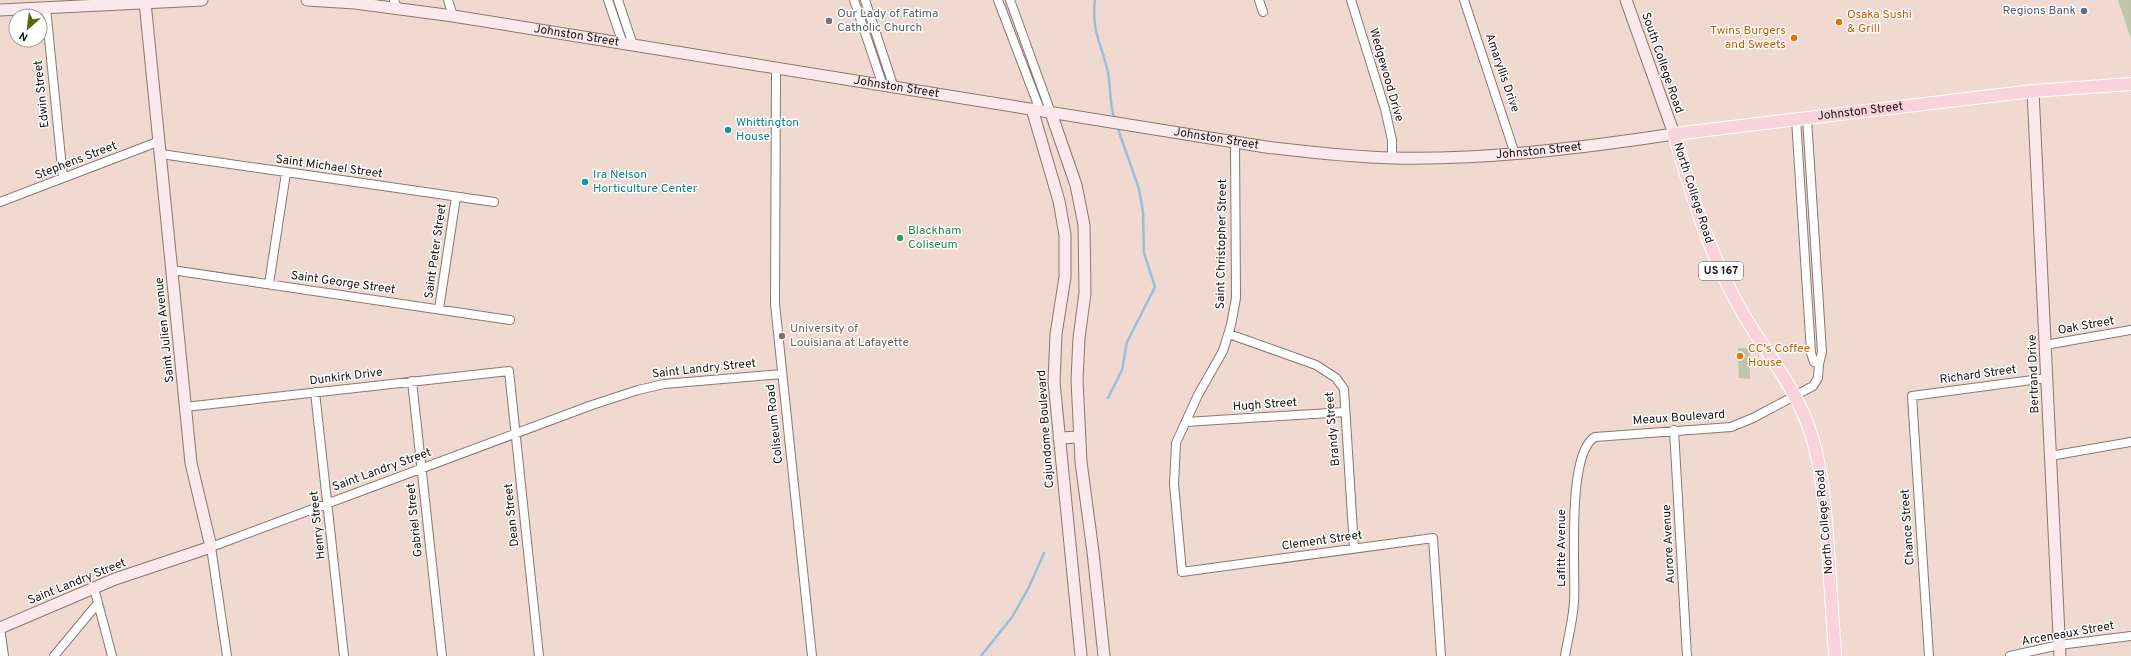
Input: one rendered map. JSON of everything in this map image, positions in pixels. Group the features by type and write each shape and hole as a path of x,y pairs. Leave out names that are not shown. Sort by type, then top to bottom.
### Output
{"main road":[{"path":"46,8 145,1 202,0"},
{"name":"Johnston Street","path":"307,0 395,4 453,16 1098,121 1314,153 1392,158 1515,154 2033,91 2131,84"},
{"name":"South College Road","path":"1626,0 1674,134"},
{"name":"Saint Julien Avenue","path":"145,1 191,463 211,547"},
{"name":"Bertrand Drive","path":"2033,91 2060,651"},
{"path":"1041,111 1076,185 1085,237 1085,293 1079,338 1077,380 1081,462 1093,552 1104,656"},
{"name":"Cajundome Boulevard","path":"1041,111 1065,235 1065,277 1054,355 1054,395 1081,656"},
{"name":"North College Road","path":"1674,134 1700,218 1726,284 1738,306 1795,395 1811,434 1821,470 1825,498 1835,656"},
{"path":"1059,438 1080,437"},
{"name":"Saint Landry Street","path":"0,628 94,588 211,547"}],"street":[{"path":"448,0 453,16"},
{"path":"608,0 628,44"},
{"path":"618,0 628,44"},
{"path":"854,0 883,86"},
{"path":"865,0 894,88"},
{"path":"998,0 1041,111"},
{"path":"1010,0 1041,111"},
{"path":"1259,0 1263,12"},
{"name":"Wedgewood Drive","path":"1351,0 1385,109 1392,140 1392,158"},
{"name":"Amaryllis Drive","path":"1464,0 1515,154"},
{"name":"Edwin Street","path":"48,28 63,178"},
{"name":"Coliseum Road","path":"776,69 777,105 774,283 782,374 812,656"},
{"path":"1802,119 1806,280 1811,353 1814,362 1819,364"},
{"name":"Meaux Boulevard","path":"1588,442 1595,437 1714,428 1739,424 1795,395 1816,382 1822,352 1817,279 1802,119"},
{"name":"Stephens Street","path":"0,202 160,141"},
{"name":"Saint Christopher Street","path":"1182,572 1174,484 1174,456 1178,437 1198,395 1220,358 1229,334 1236,298 1235,142"},
{"name":"Saint Michael Street","path":"161,154 494,202"},
{"path":"269,284 286,173"},
{"name":"Saint Peter Street","path":"439,309 456,197"},
{"name":"Saint George Street","path":"172,270 510,320"},
{"path":"1806,280 1817,279"},
{"name":"Oak Street","path":"2045,345 2131,330"},
{"name":"Brandy Street","path":"1229,334 1316,364 1336,378 1344,389 1354,548"},
{"name":"Dunkirk Drive","path":"185,407 509,371"},
{"name":"Dean Street","path":"509,371 539,656"},
{"name":"Saint Landry Street","path":"211,547 638,390 691,381 782,374"},
{"name":"Richard Street","path":"1912,396 2047,378"},
{"name":"Gabriel Street","path":"412,382 442,656"},
{"name":"Henry Street","path":"315,392 344,656"},
{"name":"Chance Street","path":"1912,396 1929,656"},
{"name":"Hugh Street","path":"1186,422 1345,412"},
{"name":"Aurore Avenue","path":"1674,430 1687,656"},
{"name":"Lafitte Avenue","path":"1565,656 1574,603 1575,497 1578,474 1588,442"},
{"path":"2050,456 2131,442"},
{"name":"Clement Street","path":"1182,572 1433,538 1441,656"},
{"name":"Saint Julien Avenue","path":"211,547 227,656"},
{"path":"94,588 112,656"},
{"path":"54,656 98,603"},
{"path":"0,628 4,656"},
{"name":"Arceneaux Street","path":"2010,656 2060,651 2131,636"}],"green space":[{"path":"2118,0 2131,0 2131,39"},
{"path":"1738,348 1750,348 1750,379 1739,378"}],"waterway":[{"path":"1095,0 1094,21 1106,63 1115,120"},
{"path":"1108,398 1122,370 1127,342 1155,287 1144,253 1143,212 1139,189 1117,126"},
{"path":"981,656 1012,617 1029,587 1044,553"}],"place":[{"name":"Regions Bank","path":"2084,11"},
{"name":"Our Lady of Fatima Catholic Church","path":"829,21"},
{"name":"Osaka Sushi & Grill","path":"1839,22"},
{"name":"Twins Burgers and Sweets","path":"1794,38"},
{"name":"Whittington House","path":"728,130"},
{"name":"Ira Nelson Horticulture Center","path":"585,182"},
{"name":"Blackham Coliseum","path":"900,238"},
{"name":"University of Louisiana at Lafayette","path":"782,336"},
{"name":"CC's Coffee House","path":"1740,356"}]}
